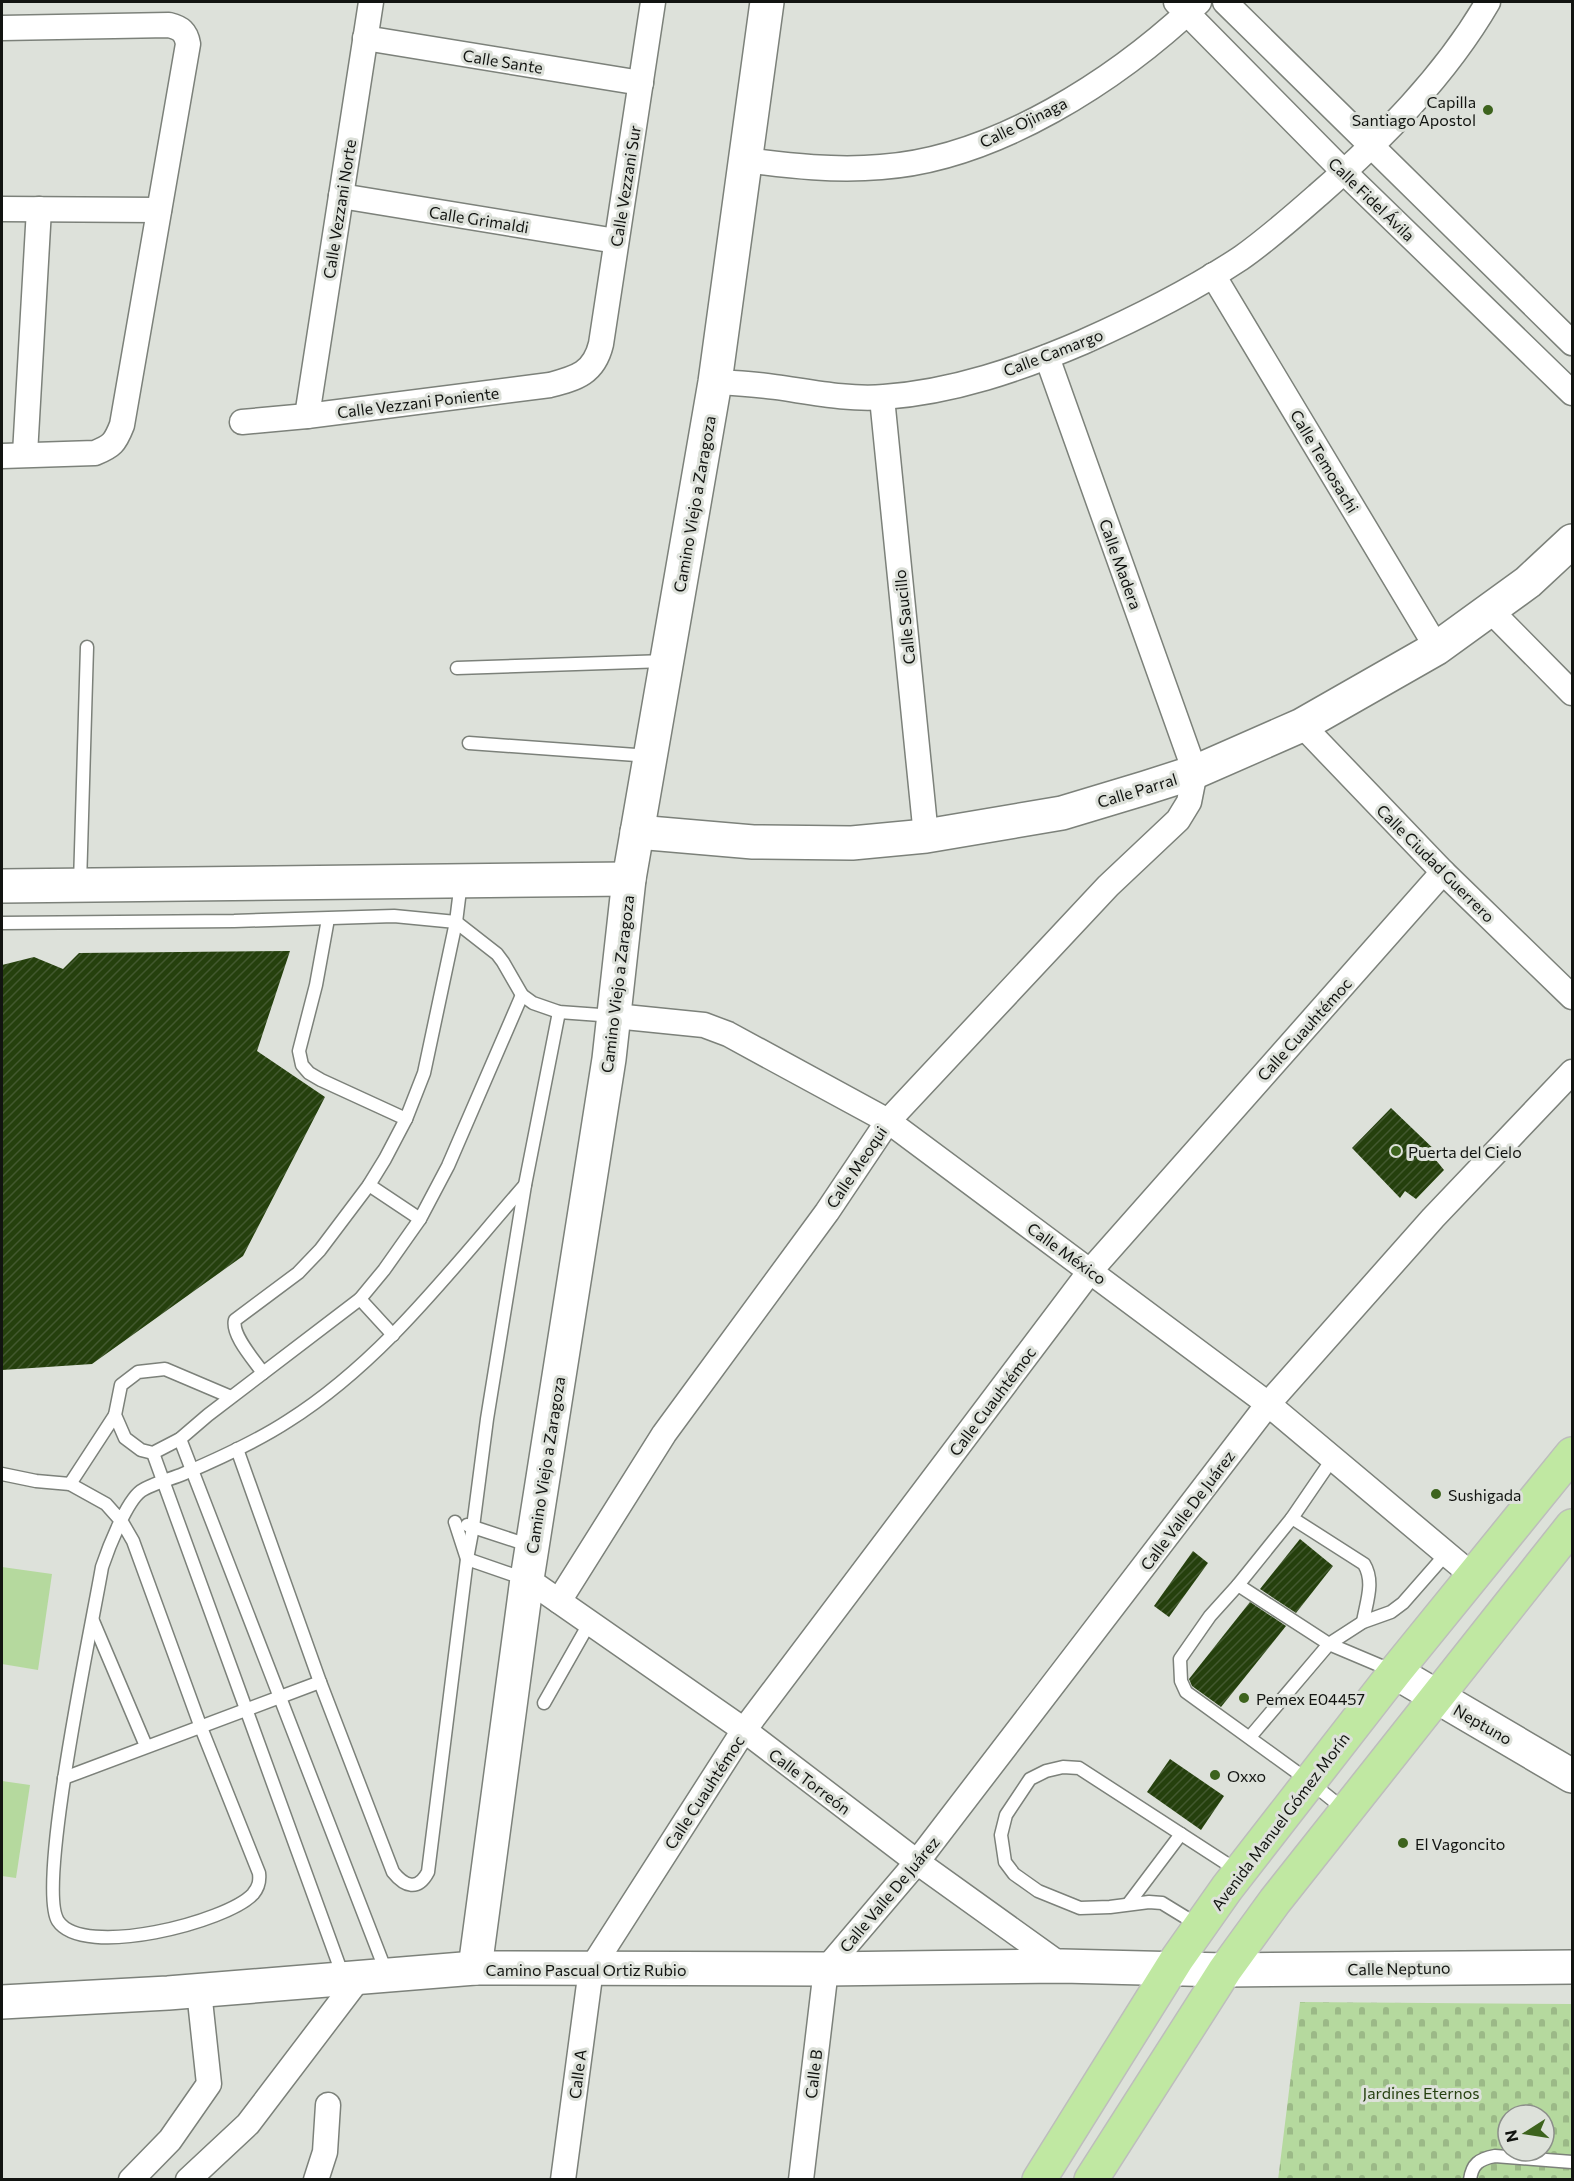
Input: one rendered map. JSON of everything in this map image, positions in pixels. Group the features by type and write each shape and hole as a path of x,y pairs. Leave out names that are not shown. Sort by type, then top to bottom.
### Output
{"main road":[{"name":"Avenida Manuel Gómez Morín","path":"1039,2180 1172,1968 1239,1872 1395,1672 1572,1454"},
{"path":"1091,2180 1225,1970 1275,1901 1572,1526"}],"street":[{"name":"Calle Vezzani Norte","path":"307,416 371,2"},
{"name":"Calle Vezzani Sur","path":"591,368 601,344 653,2"},
{"name":"Camino Viejo a Zaragoza","path":"475,1968 527,1579 615,1016 629,879 715,382 767,2"},
{"path":"1225,2 1572,343"},
{"path":"1374,146 1435,78 1488,2"},
{"name":"Calle Ojinaga","path":"745,160 789,166 883,167 932,158 988,142 1047,113 1106,79 1188,5"},
{"name":"Calle Fidel Ávila","path":"1188,5 1344,172 1572,393"},
{"path":"2,28 169,25 179,27 186,35 188,44 122,425 116,440 108,448 95,453 13,455 39,209"},
{"name":"Calle Sante","path":"365,38 641,83"},
{"name":"Calle Camargo","path":"715,382 773,387 832,396 882,398 932,391 987,377 1047,357 1141,316 1242,257 1285,224 1374,146"},
{"name":"Calle Grimaldi","path":"341,196 616,241"},
{"path":"2,209 159,210"},
{"name":"Calle Temosachi","path":"1213,275 1437,648"},
{"name":"Calle Madera","path":"1047,357 1195,772"},
{"name":"Calle Vezzani Poniente","path":"242,422 550,385 566,381 591,368"},
{"name":"Calle Saucillo","path":"882,398 926,836"},
{"name":"Calle Parral","path":"638,832 753,842 852,843 926,836 1062,813 1195,772 1302,725 1437,648 1528,582 1572,541"},
{"path":"1490,610 1572,693"},
{"name":"Calle Ciudad Guerrero","path":"1302,725 1443,872 1572,997"},
{"name":"Calle Meoqui","path":"559,1601 664,1434 826,1212 888,1121 1108,886 1178,820 1189,802 1195,772"},
{"name":"Calle Cuauhtémoc","path":"591,1969 744,1730 1091,1270 1443,872"},
{"path":"2,886 629,879"},
{"name":"Calle México","path":"615,1016 704,1025 728,1034 888,1121 1268,1404 1473,1576"},
{"name":"Calle Valle De Juárez","path":"826,1970 917,1862 1268,1404 1433,1218 1572,1072"},
{"name":"Calle Torreón","path":"527,1579 744,1730 917,1862 1062,1966"},
{"name":"Neptuno","path":"1395,1672 1572,1776"},
{"name":"Camino Pascual Ortiz Rubio","path":"2,2002 199,1991 475,1968 826,1970 1062,1966 1172,1968"},
{"name":"Calle Neptuno","path":"1172,1968 1225,1970 1572,1967"},
{"name":"Calle A","path":"563,2180 591,1969"},
{"name":"Calle B","path":"801,2180 826,1970"},
{"path":"188,2180 248,2124 364,1977"},
{"path":"131,2180 170,2140 209,2084 199,1991"},
{"path":"316,2180 325,2152 328,2105"}],"lane":[{"path":"80,885 87,647"},
{"path":"457,668 667,661"},
{"path":"469,743 651,756"},
{"path":"264,1373 238,1337 234,1329 235,1320 298,1273 320,1250 369,1185 406,1119 424,1073 456,922 461,881"},
{"path":"2,923 328,919 394,916 456,922 497,954 522,995 533,1003 558,1012 615,1016"},
{"path":"328,919 316,985 299,1044 299,1059 309,1073 321,1080 406,1119"},
{"path":"115,1415 125,1438 141,1450 153,1453 180,1438 231,1396 360,1299 420,1219 448,1166 522,995"},
{"path":"237,1449 320,1682 393,1872 401,1882 409,1885 417,1883 424,1880 428,1872 487,1419 525,1185 558,1012"},
{"path":"369,1185 420,1219"},
{"path":"2,1474 36,1481 70,1484 106,1504 122,1522 133,1541 200,1725 260,1873 260,1884 254,1893 242,1903 215,1917 178,1927 114,1939 80,1935 67,1929 60,1923 54,1910 52,1891 64,1778 102,1567 122,1522 128,1506 141,1491 237,1449 288,1422 332,1390 393,1335 525,1185"},
{"path":"360,1299 393,1335"},
{"path":"70,1484 115,1415 121,1385 138,1372 165,1369 231,1396"},
{"path":"180,1438 279,1696 364,1977"},
{"path":"153,1453 247,1708 364,1977"},
{"path":"1333,1458 1292,1518 1210,1616 1180,1659 1179,1670 1186,1692 1250,1737 1346,1811"},
{"path":"1292,1518 1364,1564 1369,1573 1370,1582 1363,1622"},
{"path":"467,1559 455,1522 532,1546"},
{"path":"1250,1737 1329,1644 1363,1622 1391,1612 1403,1603 1446,1554"},
{"path":"467,1559 527,1579"},
{"path":"1238,1585 1329,1644 1395,1672"},
{"path":"93,1621 146,1746"},
{"path":"544,1704 590,1622"},
{"path":"64,1778 200,1725 320,1682"},
{"path":"1200,1926 1162,1903 1080,1908 1038,1891 1014,1874 1005,1862 1001,1835 1006,1815 1030,1779 1046,1771 1063,1767 1079,1768 1239,1872"},
{"path":"1129,1904 1181,1834"},
{"path":"1470,2180 1474,2165 1483,2158 1572,2162"}],"green space":[{"path":"2,1567 52,1574 38,1670 2,1664"},
{"path":"2,1781 30,1785 16,1878 2,1876"},
{"name":"Jardines Eternos","path":"1300,2002 1572,2004 1572,2179 1278,2180"}],"building":[{"path":"290,951 257,1051 325,1097 243,1256 92,1364 2,1370 2,965 34,957 63,969 79,953"},
{"name":"Puerta del Cielo","path":"1391,1108 1439,1154 1435,1159 1444,1170 1416,1199 1405,1191 1400,1198 1352,1148"},
{"path":"1300,1539 1333,1566 1296,1613 1260,1589"},
{"path":"1193,1551 1208,1563 1169,1617 1154,1606"},
{"path":"1250,1602 1286,1626 1221,1707 1192,1686 1189,1679"},
{"path":"1170,1759 1224,1796 1201,1830 1147,1792"}],"place":[{"name":"Capilla Santiago Apostol","path":"1488,110"},
{"name":"Puerta del Cielo","path":"1396,1151"},
{"name":"Sushigada","path":"1436,1494"},
{"name":"Pemex E04457","path":"1244,1698"},
{"name":"Oxxo","path":"1215,1775"},
{"name":"El Vagoncito","path":"1403,1843"}]}
